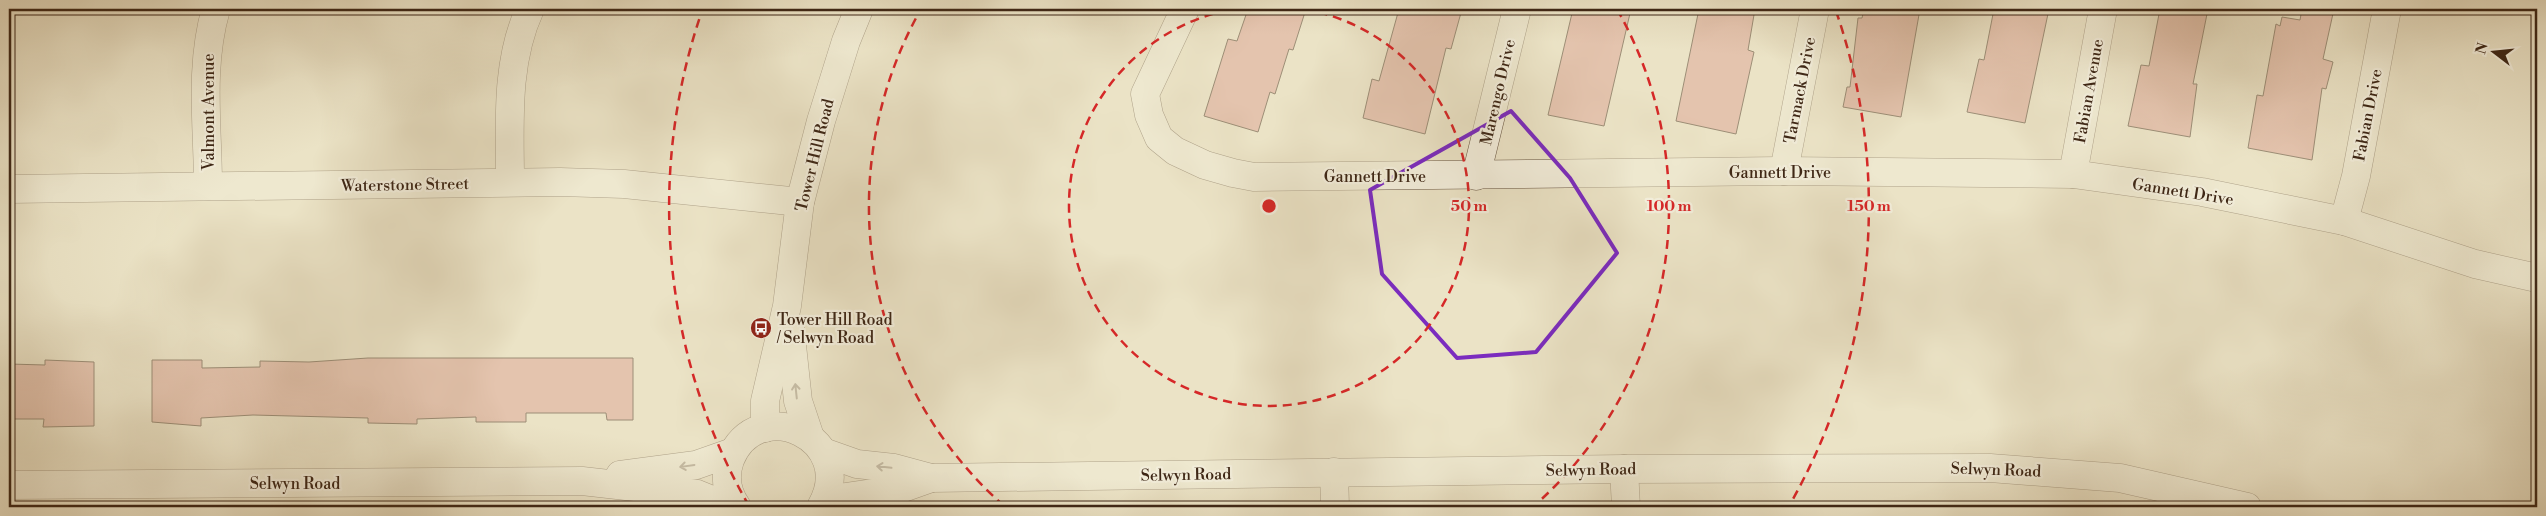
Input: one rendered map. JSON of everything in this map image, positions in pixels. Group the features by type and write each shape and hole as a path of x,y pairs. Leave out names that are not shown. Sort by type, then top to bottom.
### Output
{"street":[{"name":"Valmont Avenue","path":"208,186 205,96 206,52 216,9"},
{"path":"510,182 510,110 513,60 530,9"},
{"name":"Tower Hill Road","path":"764,428 765,401 787,306 800,202 824,112 846,41 860,9"},
{"name":"Gannett Drive","path":"1184,9 1145,94 1148,115 1159,138 1175,151 1204,165 1233,174 1254,176 1476,176 1784,171 2073,174 2202,192 2344,222 2475,264 2537,278"},
{"name":"Marengo Drive","path":"1476,176 1517,9"},
{"name":"Tarmack Drive","path":"1784,171 1815,9"},
{"name":"Fabian Avenue","path":"2073,174 2103,9"},
{"name":"Fabian Drive","path":"2344,222 2356,176 2387,9"},
{"name":"Waterstone Street","path":"9,189 510,182 624,184 800,202"},
{"name":"Tower Hill Road","path":"787,306 798,401 830,476 823,504"},
{"name":"Selwyn Road","path":"764,428 780,426 796,429 817,445 857,464 894,468 931,478 1334,472 1919,467 2060,472 2120,478 2247,507"},
{"path":"737,507 727,484 728,467 734,452 747,437 764,428"},
{"name":"Selwyn Road","path":"582,481 696,465 734,452"},
{"path":"1624,469 1626,507"},
{"path":"1334,472 1336,507"},
{"name":"Selwyn Road","path":"823,504 900,489 931,478"},
{"name":"Selwyn Road","path":"9,485 582,481 697,494 729,507"}],"highlighted area":[{"path":"1511,111 1570,178 1617,253 1536,352 1457,358 1382,274 1370,190"}],"building":[{"path":"1248,9 1306,9 1293,50 1289,49 1275,94 1270,92 1258,132 1204,116 1228,39 1237,41"},
{"path":"1399,9 1462,9 1451,49 1446,48 1425,134 1363,118 1372,79 1379,81"},
{"path":"1573,9 1631,9 1604,126 1548,115"},
{"path":"1699,9 1755,9 1748,50 1754,52 1736,134 1676,121"},
{"path":"1864,9 1920,9 1901,117 1843,107 1847,87 1850,87 1858,18 1862,18"},
{"path":"1994,9 2049,9 2025,123 1967,112 1979,59 1984,60"},
{"path":"2160,9 2208,9 2193,84 2197,84 2190,137 2128,126 2141,65 2149,66"},
{"path":"2302,9 2334,9 2323,59 2333,62 2326,89 2322,88 2312,160 2248,148 2257,95 2263,96 2276,24 2280,26 2282,17 2300,20"},
{"path":"368,358 633,358 633,420 607,420 606,413 526,413 526,422 476,422 476,417 417,419 417,424 368,423 368,418 253,415 201,418 201,426 152,422 152,360 202,360 202,368 260,367 260,361 309,362"},
{"path":"45,360 94,362 94,426 43,427 44,419 9,419 9,364 45,365"}],"place":[{"name":"Tower Hill Road / Selwyn Road","path":"761,328"}]}
